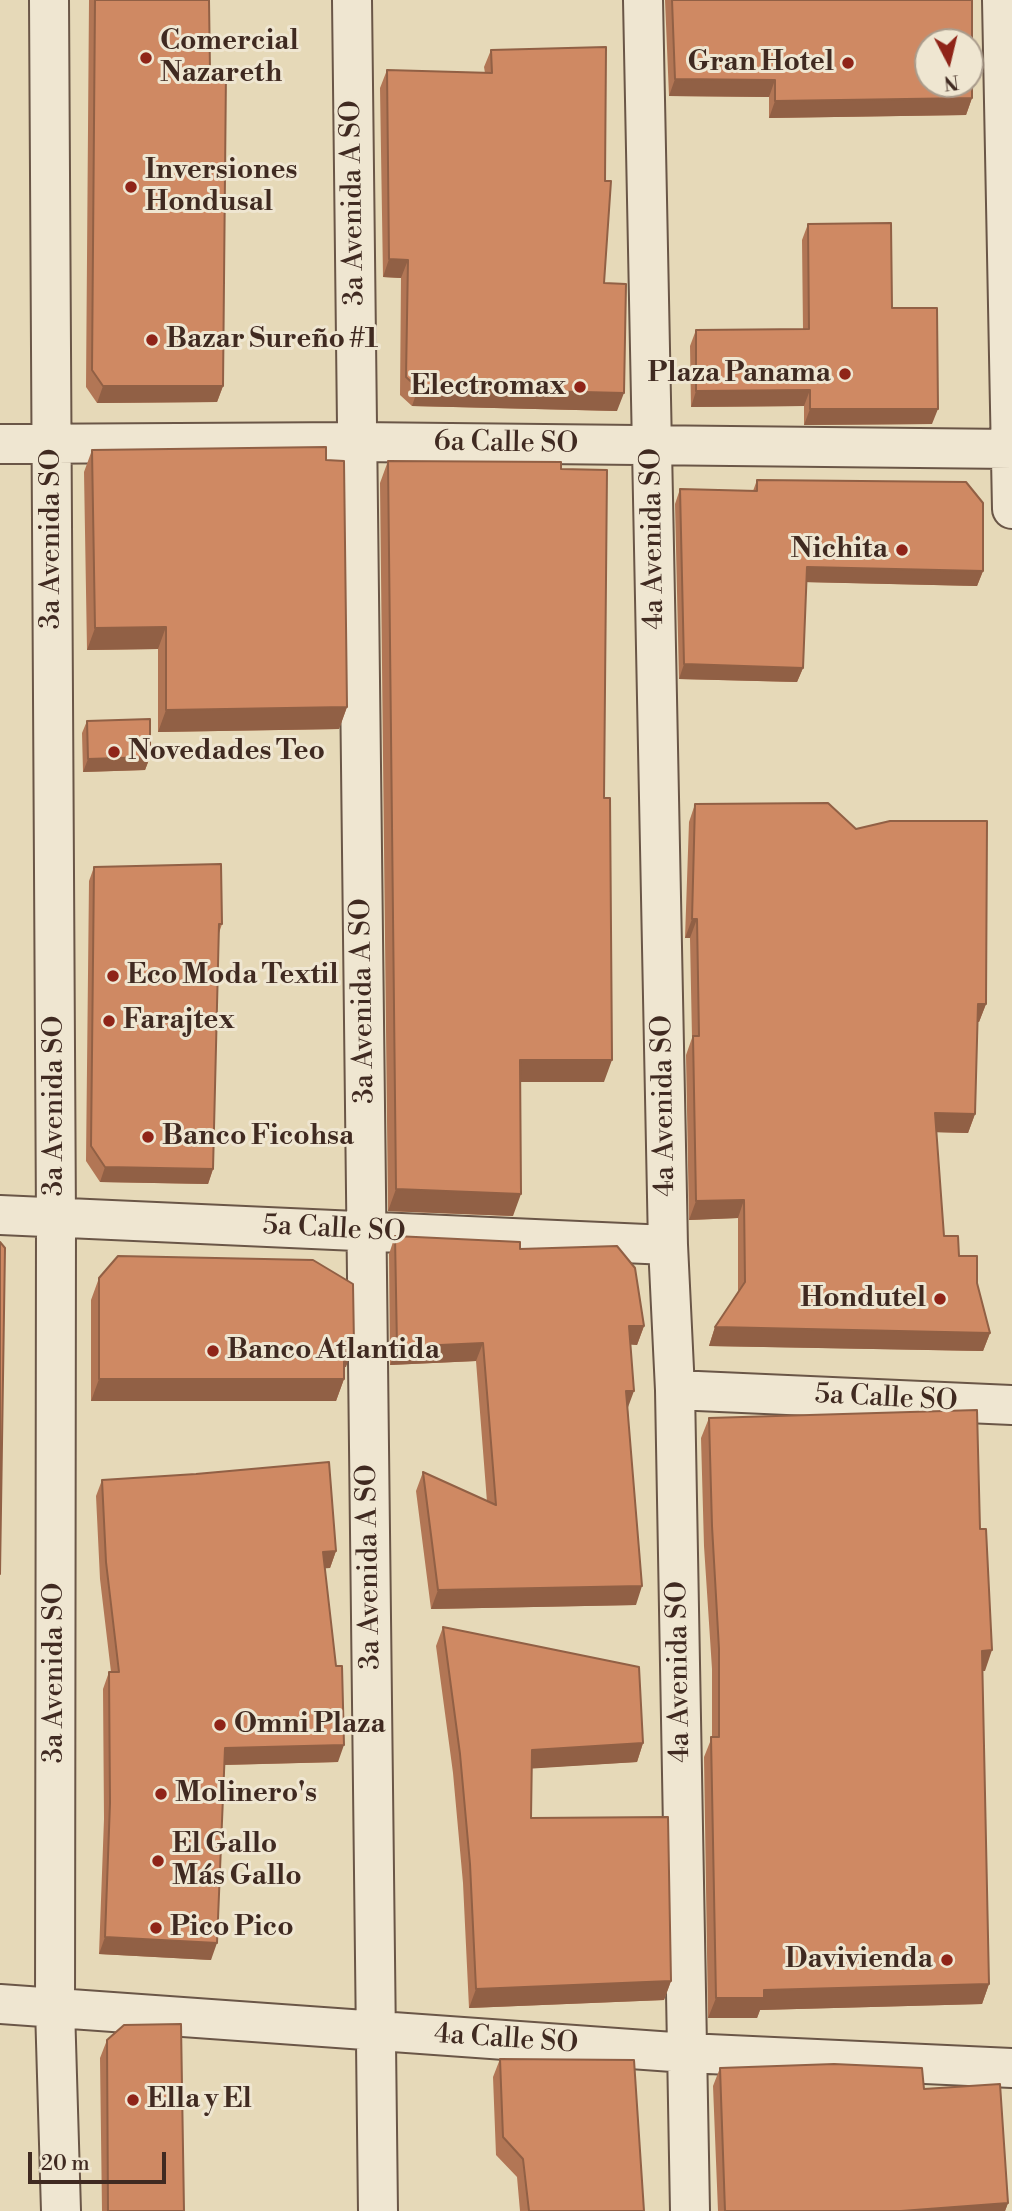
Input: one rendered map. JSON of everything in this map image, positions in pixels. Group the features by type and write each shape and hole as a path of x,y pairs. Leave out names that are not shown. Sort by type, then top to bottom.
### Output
{"street":[{"name":"3a Avenida SO","path":"49,0 56,1218 55,2008 61,2211"},
{"name":"3a Avenida A SO","path":"352,0 377,2211"},
{"name":"4a Avenida SO","path":"643,0 668,1245 676,1390 690,2211"},
{"path":"1002,0 1012,509"},
{"name":"6a Calle SO","path":"0,444 357,442 1011,449"},
{"name":"5a Calle SO","path":"0,1215 668,1245"},
{"name":"5a Calle SO","path":"676,1390 1012,1405"},
{"name":"4a Calle SO","path":"0,2004 687,2053 1012,2068"}],"building":[{"path":"95,0 209,0 210,71 226,71 223,386 103,386 92,370"},
{"name":"Gran Hotel","path":"672,0 972,0 972,28 914,28 914,98 972,98 775,101 775,80 675,79"},
{"path":"606,47 605,181 611,181 604,283 626,284 624,393 418,388 406,377 408,260 389,259 387,70 492,73 491,50"},
{"path":"891,223 892,308 937,308 938,409 810,409 810,390 696,391 696,330 809,329 808,224"},
{"path":"326,447 326,460 344,461 347,707 166,710 166,627 95,628 92,450"},
{"path":"388,461 561,462 561,469 607,470 604,798 610,798 612,1060 520,1060 521,1194 396,1189"},
{"path":"757,480 966,482 983,503 983,571 807,567 803,668 684,664 680,489 757,491"},
{"name":"Novedades Teo","path":"150,719 150,757 88,759 87,721"},
{"path":"828,803 856,829 890,821 987,821 986,1004 978,1004 975,1114 935,1113 944,1236 958,1236 959,1256 977,1256 977,1283 990,1333 715,1327 745,1282 744,1200 696,1201 693,1036 699,1036 697,919 692,919 695,804"},
{"path":"221,864 222,924 219,924 213,1169 105,1167 91,1146 94,867"},
{"path":"395,1236 520,1242 520,1249 617,1246 635,1268 644,1326 629,1326 634,1391 626,1391 642,1586 438,1590 423,1472 496,1505 483,1343 397,1347"},
{"path":"0,1242 5,1248 0,1574"},
{"name":"Banco Atlantida","path":"118,1256 313,1260 353,1284 354,1345 344,1346 344,1379 99,1379 99,1278"},
{"path":"977,1410 980,1529 986,1529 992,1650 982,1651 989,1984 764,1990 764,1998 716,1998 711,1737 719,1737 719,1649 709,1418"},
{"path":"329,1462 336,1551 323,1552 336,1666 342,1666 344,1745 225,1748 217,1943 105,1937 110,1803 109,1672 119,1672 106,1562 102,1480"},
{"path":"443,1627 639,1667 643,1743 532,1750 531,1818 668,1817 671,1981 476,1989 470,1864 460,1754"},
{"path":"181,2024 184,2211 108,2211 107,2040 124,2025"},
{"path":"500,2059 634,2060 644,2211 529,2211 523,2159 503,2137"},
{"path":"834,2064 922,2068 924,2089 1000,2084 1008,2203 901,2211 725,2211 720,2068"}],"place":[{"name":"Comercial Nazareth","path":"146,58"},
{"name":"Gran Hotel","path":"848,63"},
{"name":"Inversiones Hondusal","path":"131,187"},
{"name":"Bazar Sureño #1","path":"152,340"},
{"name":"Plaza Panama","path":"845,374"},
{"name":"Electromax","path":"580,387"},
{"name":"Nichita","path":"902,550"},
{"name":"Novedades Teo","path":"114,752"},
{"name":"Eco Moda Textil","path":"113,976"},
{"name":"Farajtex","path":"109,1021"},
{"name":"Banco Ficohsa","path":"148,1137"},
{"name":"Hondutel","path":"940,1299"},
{"name":"Banco Atlantida","path":"213,1351"},
{"name":"Omni Plaza","path":"220,1725"},
{"name":"Molinero's","path":"161,1794"},
{"name":"El Gallo Más Gallo","path":"158,1861"},
{"name":"Pico Pico","path":"156,1928"},
{"name":"Davivienda","path":"947,1960"},
{"name":"Ella y El","path":"133,2100"}]}
